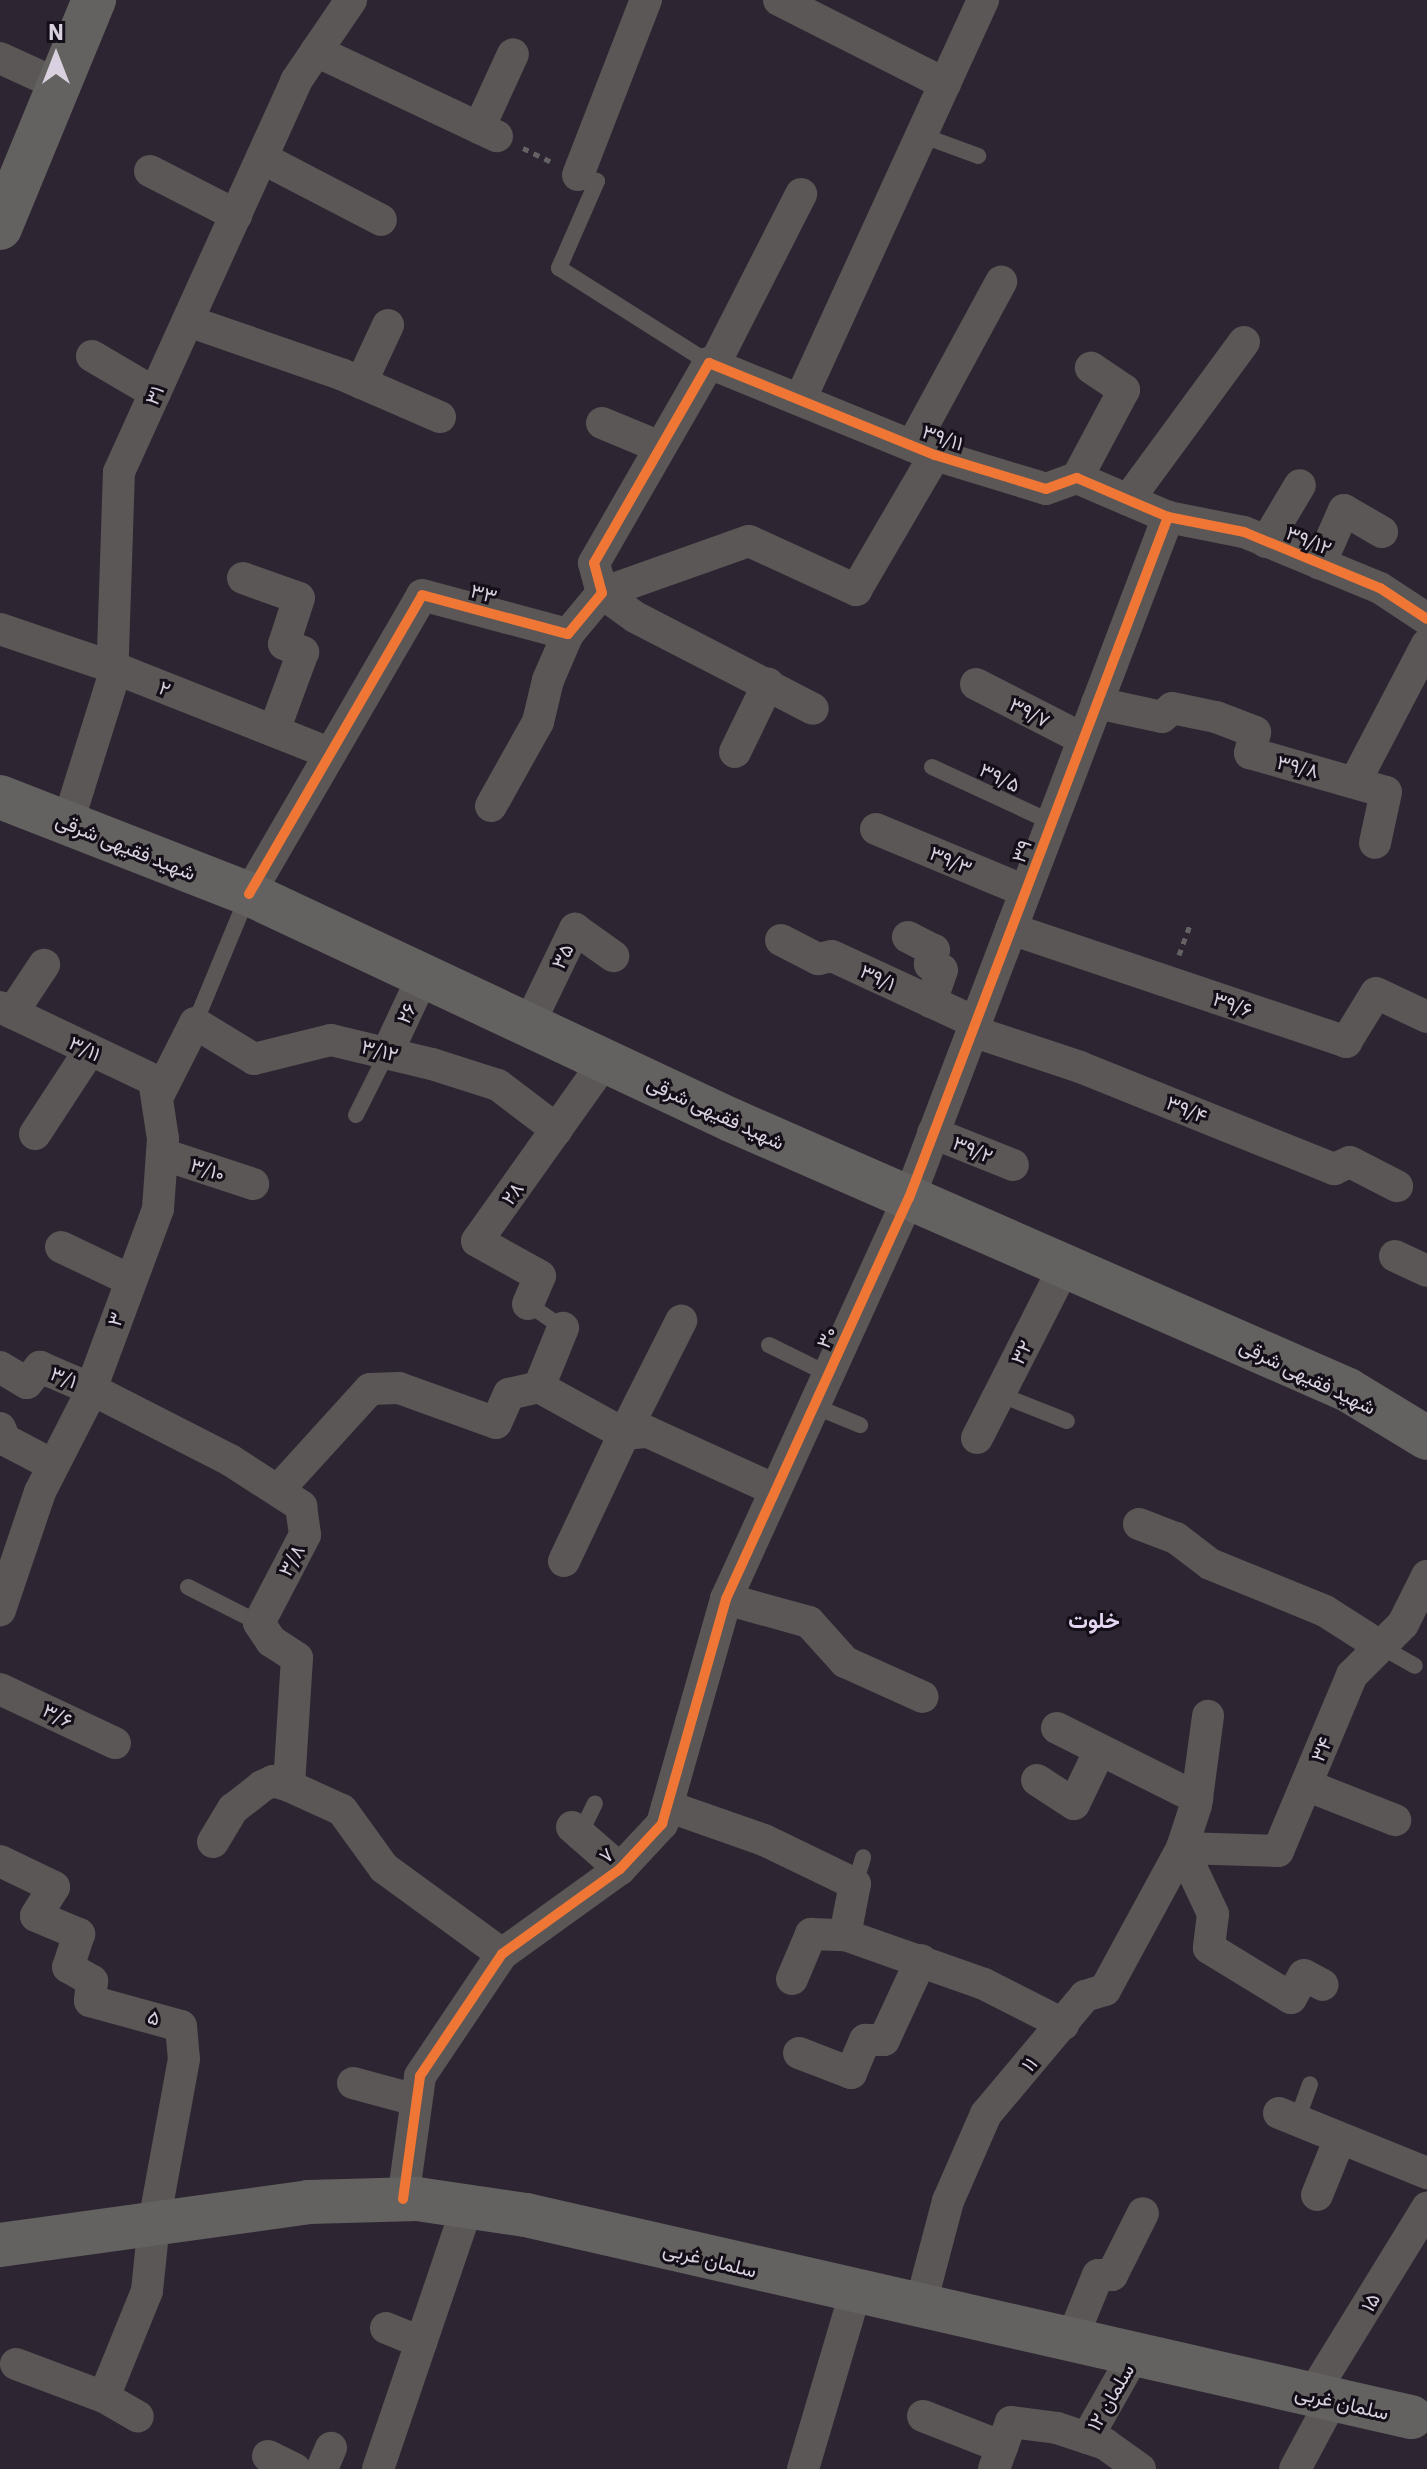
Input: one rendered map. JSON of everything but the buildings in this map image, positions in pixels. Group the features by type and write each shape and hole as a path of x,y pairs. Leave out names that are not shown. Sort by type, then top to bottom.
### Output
{"street":[{"path":"0,228 94,0"},
{"name":"۳۱","path":"68,822 112,667 119,472 296,81 351,0"},
{"path":"578,175 646,0"},
{"path":"779,0 945,84"},
{"path":"800,400 983,0"},
{"path":"316,51 488,132 513,54"},
{"path":"0,58 59,85"},
{"path":"262,158 381,220"},
{"path":"150,171 236,215"},
{"path":"801,194 711,364 594,563 602,593 635,617 813,709"},
{"path":"491,806 538,722 548,680 568,634 602,593 749,541 856,590 1001,282"},
{"path":"188,321 361,383 440,417"},
{"path":"361,383 388,325"},
{"path":"1128,500 1244,342"},
{"path":"92,356 155,393"},
{"name":"۳۹/۱۱","path":"711,364 923,450 1046,489 1077,478"},
{"path":"1091,368 1124,390 1077,478 1168,517"},
{"path":"602,423 660,447"},
{"path":"1266,542 1300,485"},
{"path":"1320,564 1344,510 1382,532"},
{"name":"۳۹/۱۲","path":"1168,517 1266,542 1380,588 1427,619"},
{"name":"۳۹","path":"909,1198 1168,517"},
{"path":"243,578 299,598 284,644 303,652 274,731"},
{"name":"۳۳","path":"249,894 327,752 422,595 568,634"},
{"name":"۲","path":"0,629 112,667 327,752"},
{"path":"1356,780 1427,644"},
{"path":"735,752 768,684"},
{"name":"۳۹/۷","path":"976,684 1083,739"},
{"name":"۳۹/۸","path":"1097,703 1162,717 1172,708 1216,717 1255,732 1250,753 1356,780 1386,792 1375,843"},
{"name":"شهید فقیهی شرقی","path":"0,797 249,894 605,1061 1348,1390 1427,1438"},
{"name":"۳۹/۳","path":"876,829 1025,891"},
{"name":"۳۵","path":"529,1024 575,929 613,956"},
{"name":"۳۹/۶","path":"1011,929 1346,1042 1376,993 1427,1017"},
{"path":"908,937 934,950 930,964 942,970 931,1002"},
{"name":"۳۹/۱","path":"781,940 818,959 832,956 931,1002 974,1026"},
{"path":"6,1010 44,965"},
{"name":"۲۶","path":"388,1051 424,974"},
{"name":"۳/۱۱","path":"6,1010 154,1080 157,1098"},
{"path":"157,1098 195,1023"},
{"name":"۳/۱۲","path":"195,1023 254,1059 331,1040 388,1051 498,1085 557,1130"},
{"name":"۳۹/۴","path":"974,1026 1334,1169 1350,1162 1397,1186"},
{"path":"35,1134 90,1050"},
{"name":"۲۸","path":"528,1304 540,1276 477,1241 605,1061"},
{"name":"۳","path":"0,1610 53,1465 91,1389 128,1279 158,1209 162,1154 157,1098"},
{"name":"۳۹/۲","path":"933,1133 1013,1165"},
{"name":"۳/۱۰","path":"162,1154 253,1184"},
{"name":"۳۰","path":"775,1490 909,1198"},
{"path":"61,1247 128,1279"},
{"path":"1395,1256 1427,1271"},
{"name":"۳۲","path":"977,1438 1065,1265"},
{"path":"564,1561 681,1321"},
{"path":"539,1387 563,1328"},
{"name":"۳/۱","path":"0,1367 27,1383 40,1367 91,1389"},
{"path":"280,1488 370,1389 399,1388 496,1423 509,1394 539,1387 624,1434 648,1432 775,1490"},
{"name":"۳/۸","path":"91,1389 280,1488 301,1506 305,1535 259,1623"},
{"path":"0,1428 5,1440 53,1465"},
{"name":"۷","path":"403,2199 420,2076 502,1954 620,1869 662,1824 726,1599 775,1490"},
{"path":"1139,1524 1176,1538 1210,1564 1325,1611 1380,1646"},
{"name":"۳۴","path":"1182,1848 1278,1851 1352,1675 1403,1624 1427,1576"},
{"path":"726,1599 809,1622 845,1662 923,1697"},
{"path":"259,1623 271,1641 297,1658 289,1786"},
{"name":"۳/۶","path":"0,1689 115,1743"},
{"name":"۱۱","path":"920,2307 948,2201 986,2114 1085,1996 1105,1990 1182,1848 1197,1798 1208,1716"},
{"path":"1057,1728 1197,1798"},
{"path":"1037,1780 1074,1804 1100,1750"},
{"path":"213,1842 233,1809 262,1786 273,1781 289,1786 342,1810 384,1868 502,1954"},
{"path":"1306,1785 1395,1820"},
{"path":"667,1806 859,1871 845,1935"},
{"path":"576,1830 620,1869"},
{"path":"1182,1848 1213,1914 1209,1948 1291,1998 1304,1975 1323,1985"},
{"name":"۵","path":"0,1861 54,1887 36,1916 79,1934 68,1967 92,1981 90,2001 181,2026 184,2059 154,2223"},
{"path":"792,1979 811,1934 845,1935 984,1984 1063,2024"},
{"path":"799,2053 851,2073 865,2040 884,2040 921,1960"},
{"path":"353,2083 416,2100"},
{"path":"1288,2116 1427,2173"},
{"path":"1317,2195 1340,2138"},
{"name":"سلمان غربی","path":"0,2245 308,2202 403,2199 526,2215 855,2293 1422,2420"},
{"path":"382,2468 467,2207"},
{"name":"۱۵","path":"1295,2469 1322,2398 1427,2208"},
{"path":"1071,2341 1098,2275 1112,2275 1143,2213"},
{"path":"104,2397 147,2291 154,2223"},
{"path":"803,2469 855,2293"},
{"path":"386,2328 421,2342"},
{"name":"سلمان ۱۲","path":"1087,2438 1134,2355"},
{"path":"16,2364 104,2397 138,2417"},
{"path":"923,2416 1002,2446 1087,2438 1105,2444 1140,2469"}],"lane":[{"path":"921,135 978,156"},
{"path":"578,175 597,181 559,268 711,364"},
{"name":"۳۹/۵","path":"932,767 1051,822"},
{"path":"195,1023 249,894"},
{"path":"356,1115 388,1051"},
{"path":"528,1304 563,1328"},
{"path":"769,1345 828,1374"},
{"path":"999,1394 1067,1421"},
{"path":"814,1406 860,1425"},
{"path":"188,1587 259,1623"},
{"path":"1380,1646 1415,1666"},
{"path":"576,1830 595,1803"},
{"path":"1288,2116 1310,2084"}],"path":[{"path":"488,132 578,175"}],"cycle path":[{"path":"249,894 422,595 568,634 602,593 594,563 709,363 935,455 1046,489 1077,478 1168,517 1244,532 1380,588 1427,619"},
{"path":"403,2199 420,2076 502,1954 620,1869 662,1824 726,1599 909,1198 1168,517"}],"district":[{"name":"خلوت","path":"1094,1620"}]}
